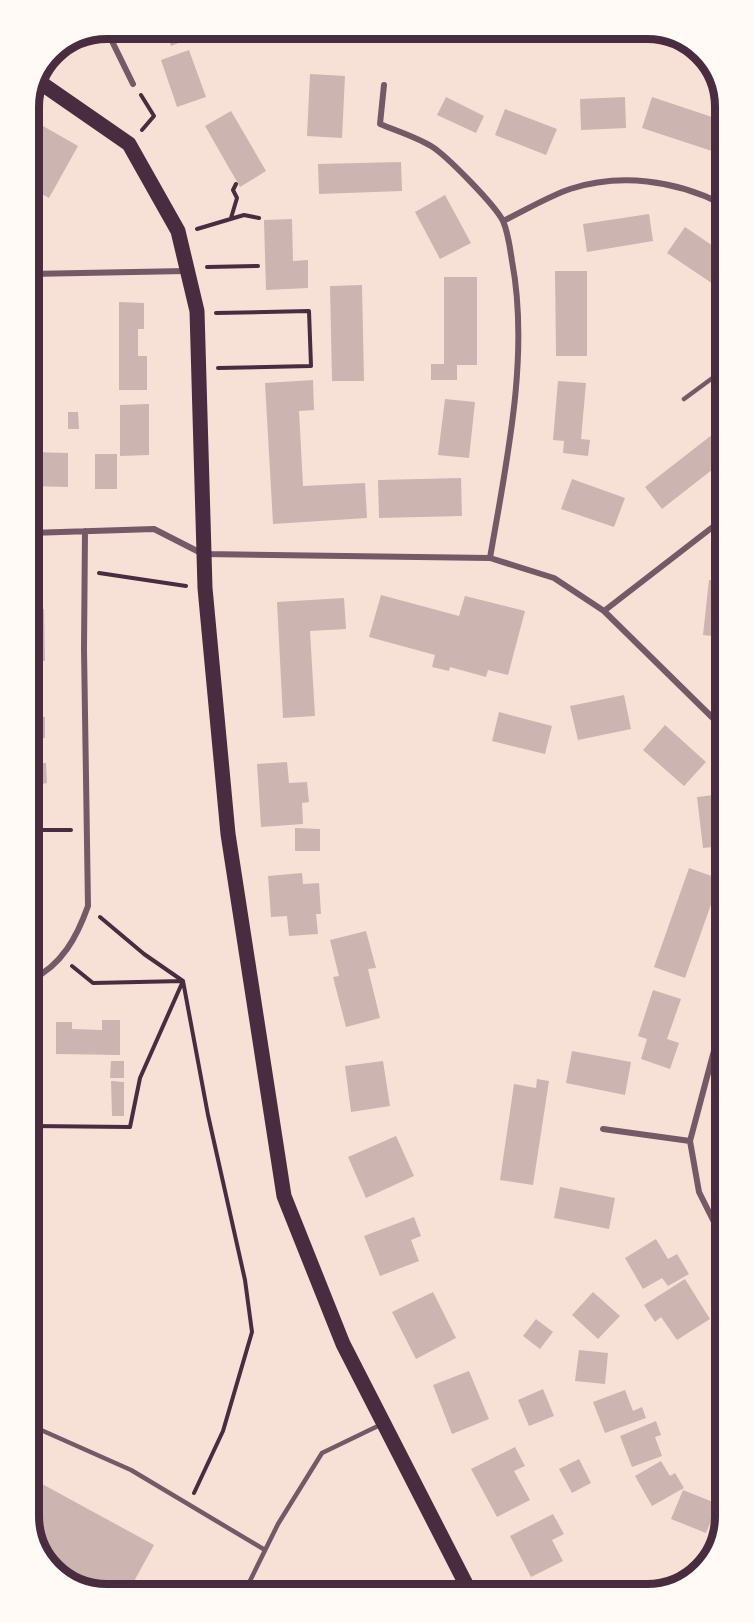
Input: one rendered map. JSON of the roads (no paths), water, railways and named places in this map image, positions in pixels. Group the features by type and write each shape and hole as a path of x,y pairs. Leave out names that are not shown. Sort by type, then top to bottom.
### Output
{"main road":[{"path":"43,84 129,144 178,234 189,269 197,314 205,588 228,834 284,1196 343,1344 466,1584"}],"street":[{"path":"111,39 134,84"},
{"path":"384,86 380,124 432,146 482,193 503,221 518,290 518,335 510,442 490,558"},
{"path":"503,221 570,189 623,179 675,185 715,201"},
{"path":"39,274 189,269"},
{"path":"604,611 715,525"},
{"path":"39,532 154,529 204,554 490,558 554,578 604,611 715,720"},
{"path":"39,976 62,958 81,925 88,906 86,531"},
{"path":"715,1047 690,1141 699,1192 715,1224"},
{"path":"603,1129 690,1141"}],"lane":[{"path":"684,399 715,376"},
{"path":"248,1584 278,1524 322,1454 382,1424"},
{"path":"39,1429 131,1470 265,1550"}]}
